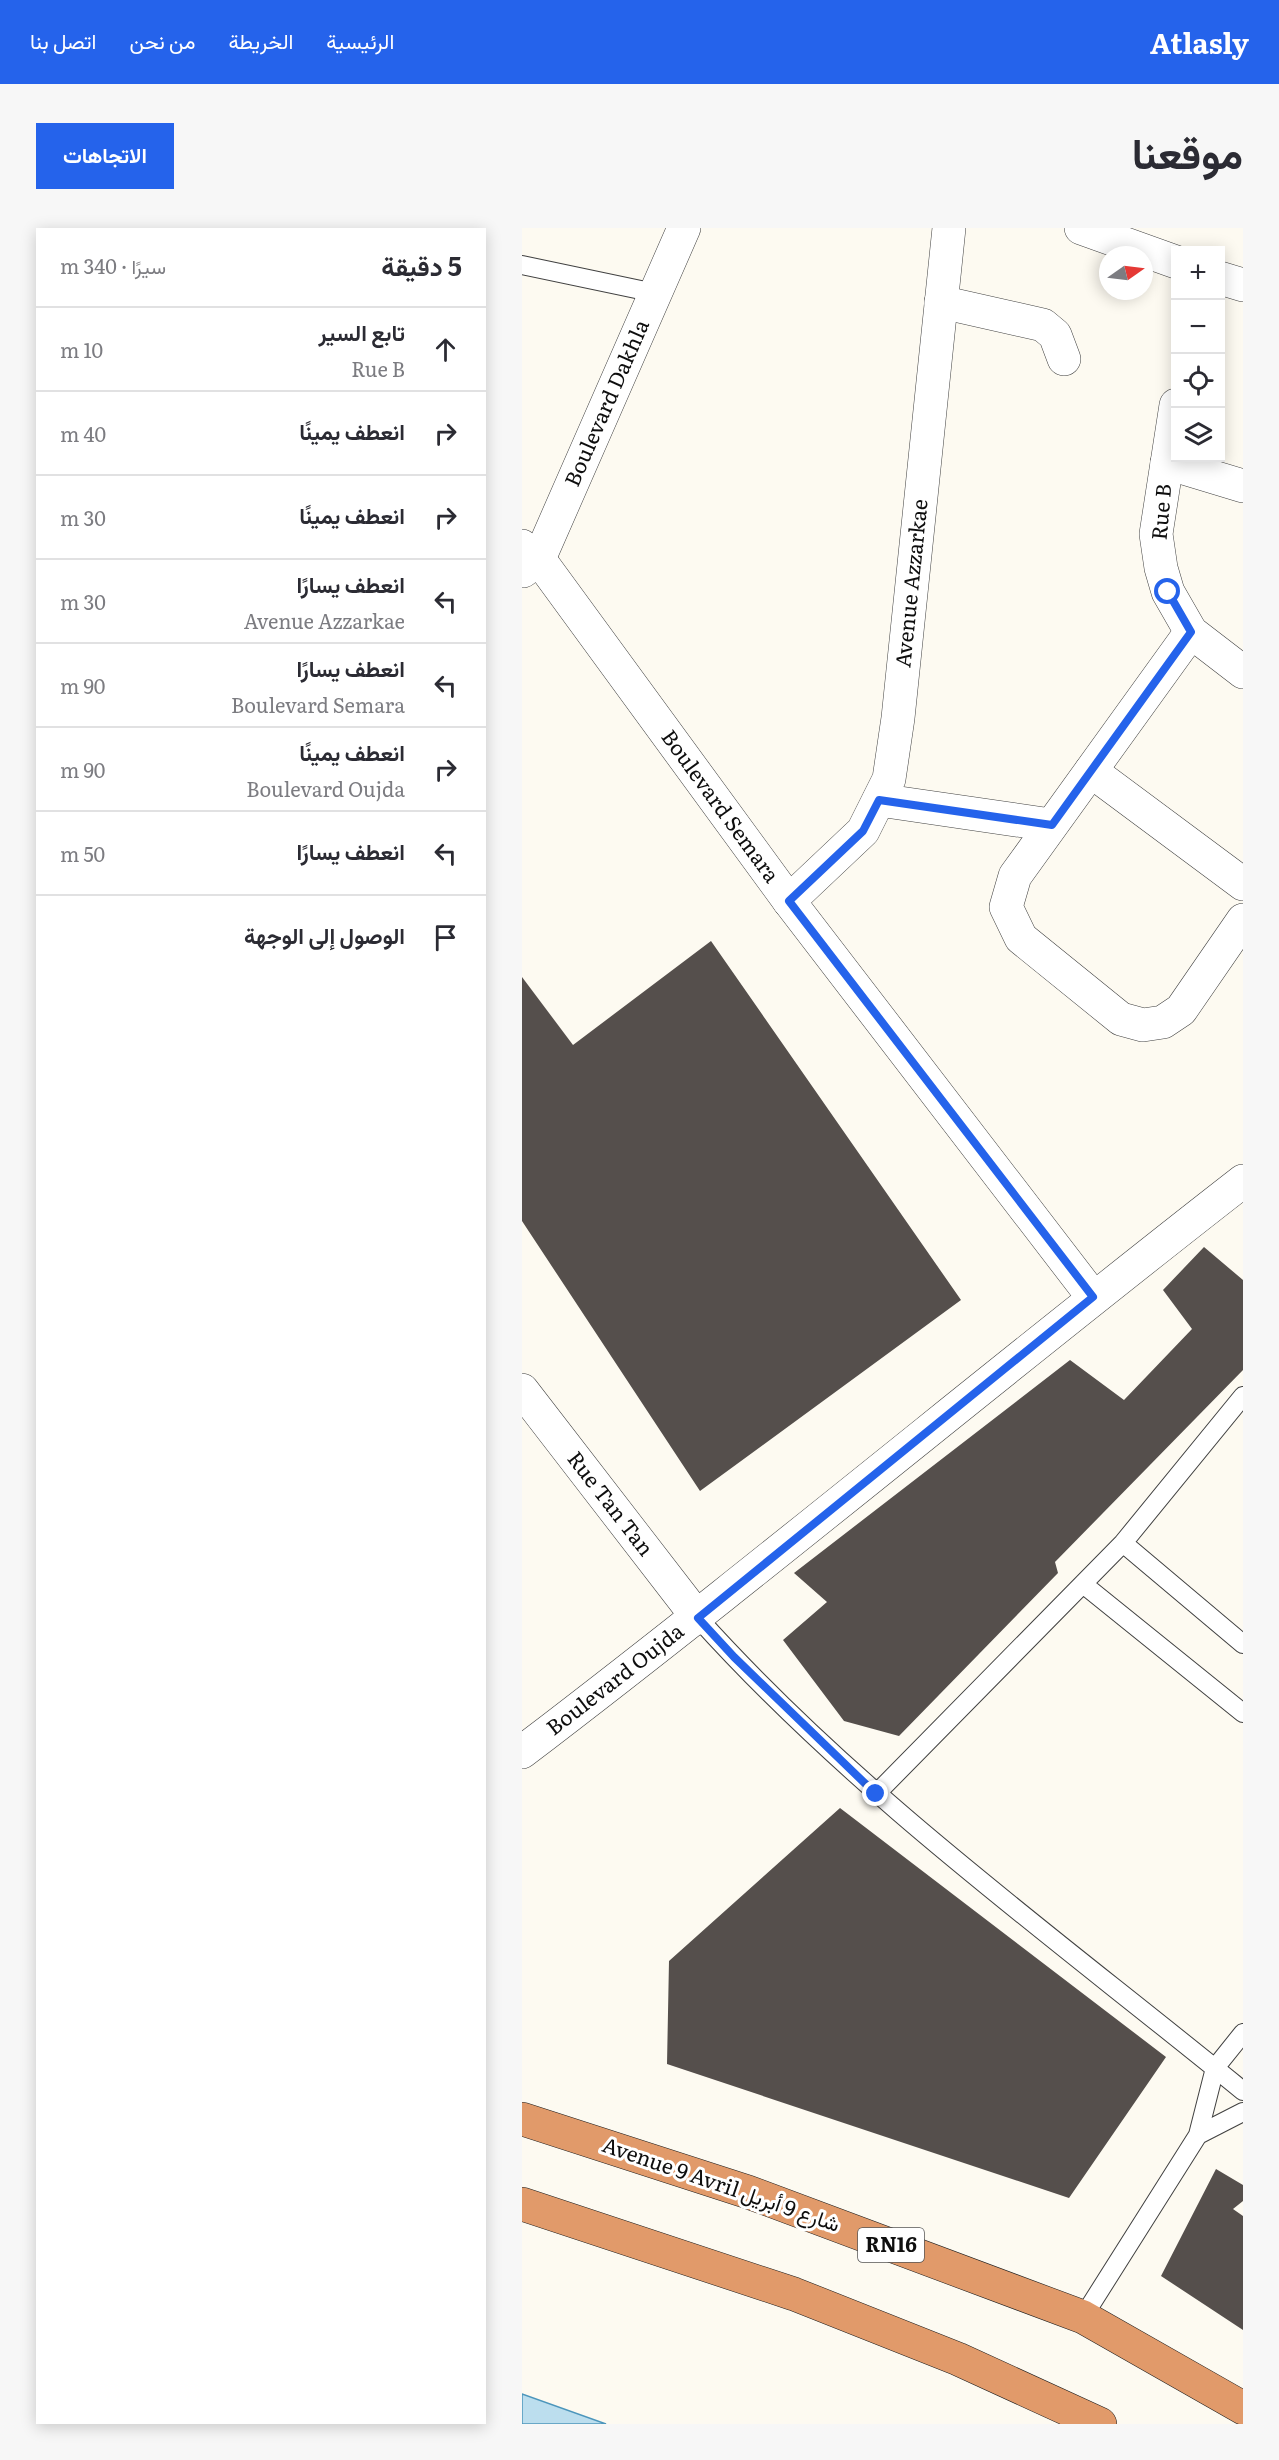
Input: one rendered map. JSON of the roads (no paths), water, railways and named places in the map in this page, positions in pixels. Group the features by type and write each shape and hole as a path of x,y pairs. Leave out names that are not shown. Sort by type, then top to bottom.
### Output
{"highway":[{"name":"Avenue 9 Avril شارع 9 أبريل","path":"522,2119 748,2192 1083,2317 1243,2408"},
{"path":"522,2204 794,2294 958,2358 1100,2424"}],"street":[{"name":"Boulevard Dakhla","path":"528,559 684,228"},
{"name":"Avenue Azzarkae","path":"789,901 863,831 889,779 898,718 949,228"},
{"path":"1081,228 1171,260"},
{"path":"1225,279 1243,285"},
{"path":"941,302 1043,325 1055,335 1064,359"},
{"name":"Rue B","path":"1176,408 1156,534 1161,568 1168,592 1191,632 1243,672"},
{"path":"1167,463 1243,486"},
{"name":"Boulevard Semara","path":"528,559 1093,1297"},
{"path":"1191,632 1015,876 1006,907 1021,938 1121,1019 1143,1025 1163,1022 1181,1010 1243,920"},
{"path":"1091,771 1243,884"},
{"path":"879,800 1052,825"},
{"name":"Boulevard Oujda","path":"522,1752 698,1618 1093,1297 1243,1180"},
{"name":"Rue Tan Tan","path":"522,1390 698,1618"}],"lane":[{"path":"522,265 655,293"},
{"path":"876,1794 1123,1543 1243,1396"},
{"path":"1123,1543 1243,1644"},
{"path":"1083,1584 1243,1713"},
{"path":"698,1618 734,1657 876,1794 1243,2091"},
{"path":"1083,2317 1198,2135 1215,2068 1243,2033"},
{"path":"1198,2135 1243,2112"}],"water":[{"path":"522,2394 606,2424 522,2424"}]}
